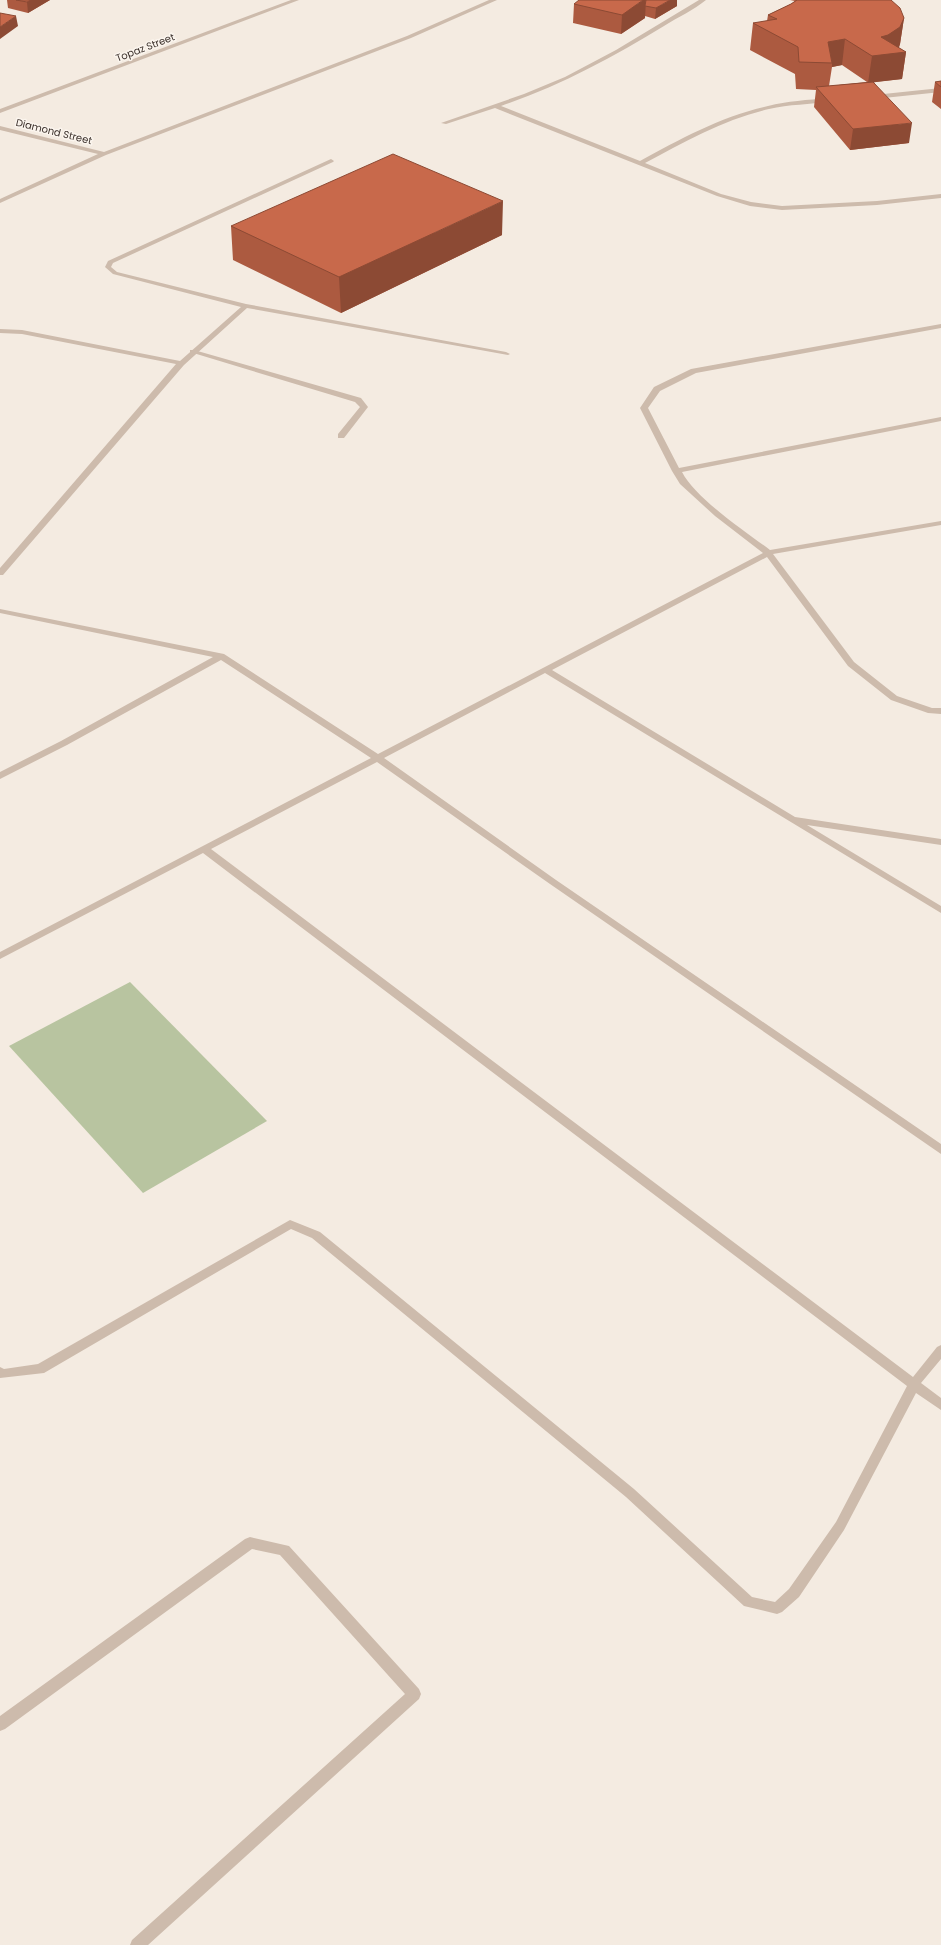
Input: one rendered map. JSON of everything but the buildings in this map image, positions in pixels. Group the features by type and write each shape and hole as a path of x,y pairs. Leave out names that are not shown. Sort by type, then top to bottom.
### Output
{"street":[{"name":"Topaz Street","path":"0,111 296,0"},
{"path":"0,201 104,154 409,37 494,0"},
{"path":"444,123 496,107 570,76 605,58 703,0"},
{"path":"869,97 941,90"},
{"path":"641,164 688,138 758,110 798,102 838,100"},
{"path":"496,107 720,195 750,204 782,208 877,203 941,196"},
{"name":"Diamond Street","path":"0,128 104,154"},
{"path":"331,161 110,262 108,267 115,273 246,306 506,354"},
{"path":"0,572 192,351 246,306"},
{"path":"941,326 694,371 657,389 644,408 683,482 718,514 768,553 851,664 894,698 932,711 941,712"},
{"path":"0,332 22,332 181,363"},
{"path":"192,351 358,400 364,407 342,436"},
{"path":"676,471 941,419"},
{"path":"0,956 768,553 941,523"},
{"path":"0,611 221,656 378,758 941,1150"},
{"path":"0,776 64,743 221,656"},
{"path":"546,670 941,910"},
{"path":"792,820 941,842"},
{"path":"204,850 941,1405"},
{"path":"0,1372 2,1374 40,1369 290,1224 316,1235 630,1493 749,1602 777,1608 794,1593 840,1526 914,1384 941,1350"},
{"path":"0,1724 250,1543 284,1550 414,1694 137,1945"}],"green space":[{"path":"130,982 267,1121 143,1193 9,1046"}]}
